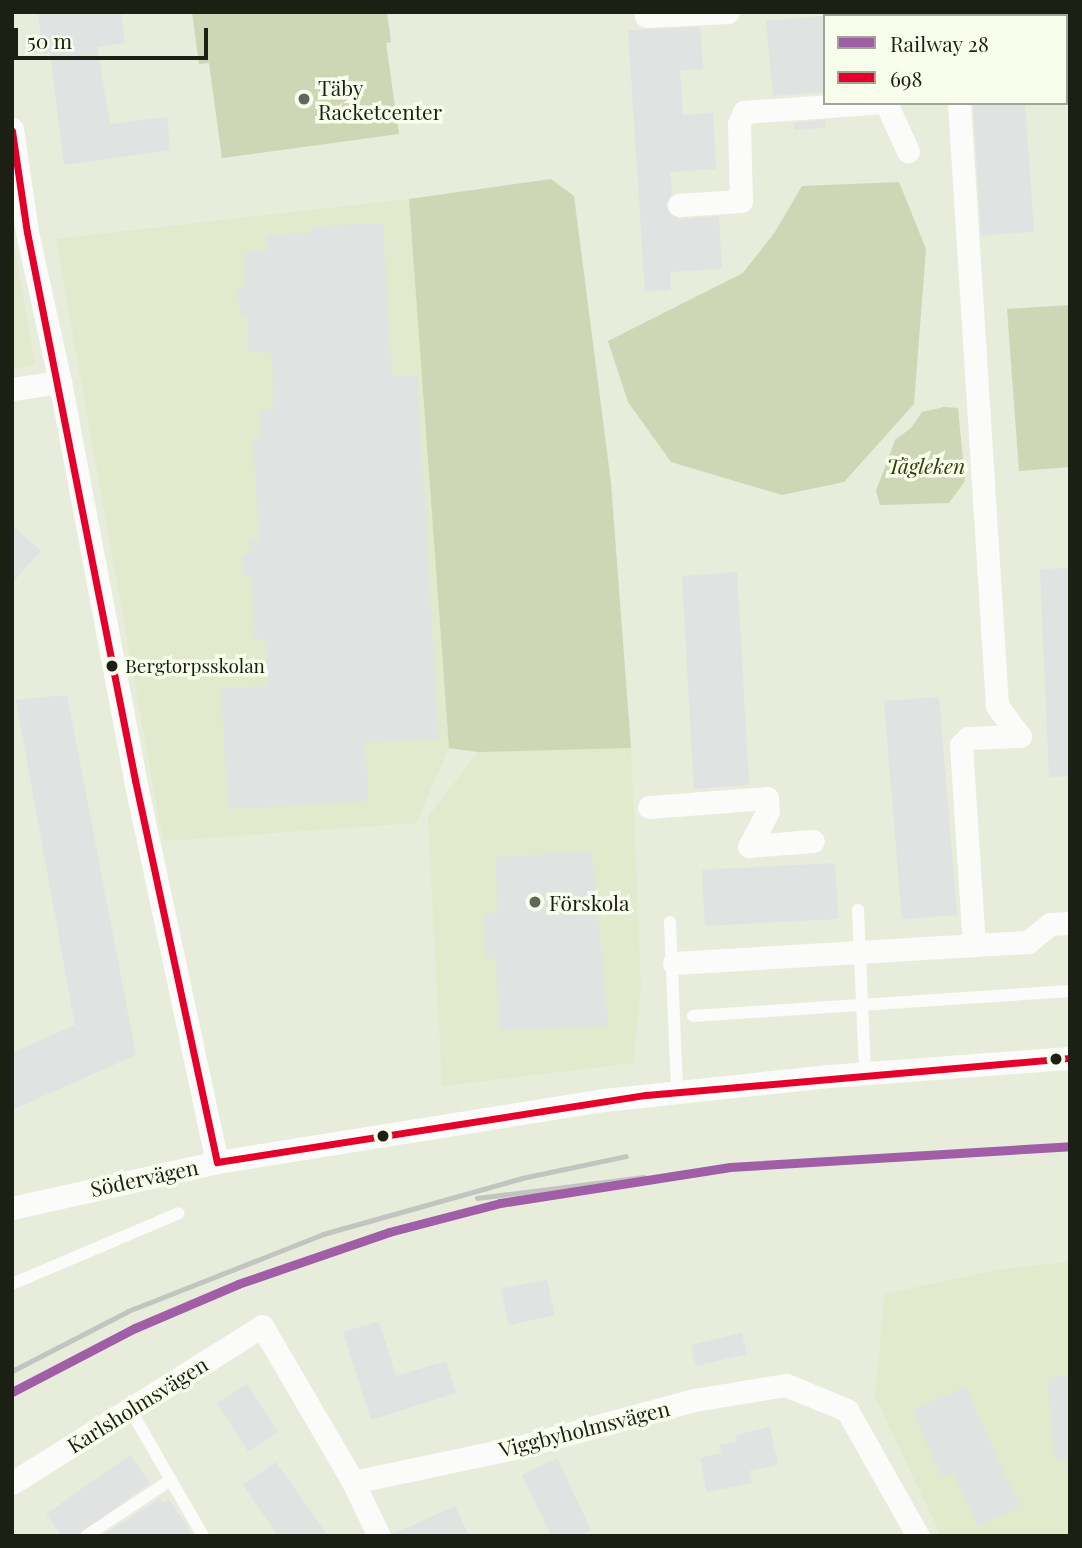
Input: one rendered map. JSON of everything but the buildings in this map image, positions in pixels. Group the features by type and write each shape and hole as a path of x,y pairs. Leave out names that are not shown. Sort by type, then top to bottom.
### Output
{"street":[{"path":"646,16 728,12"},
{"path":"679,205 741,201 739,124 744,112 844,105"},
{"path":"887,105 908,151"},
{"path":"959,105 997,706 1020,736 968,738 961,745 974,946"},
{"path":"12,129 27,232 60,382 135,780 217,1162"},
{"path":"12,389 60,382"},
{"path":"649,807 768,798 768,811 750,846 813,841"},
{"path":"674,962 1028,942 1051,924 1070,923"},
{"name":"Södervägen","path":"12,1208 217,1162 677,1091 865,1073 1070,1058"},
{"name":"Karlsholmsvägen","path":"12,1483 262,1326 353,1482"},
{"name":"Viggbyholmsvägen","path":"353,1482 519,1447 745,1389 786,1385 847,1410 918,1536"},
{"path":"353,1482 379,1536"}],"lane":[{"path":"858,910 865,1073"},
{"path":"670,922 674,962 677,1091"},
{"path":"693,1016 1070,991"},
{"path":"12,1284 178,1213"},
{"path":"130,1409 203,1536"},
{"path":"86,1536 171,1480"}],"shaded area":[{"name":"Bergtorpsskolan","path":"409,199 449,748 416,823 163,841 56,239"},
{"path":"12,234 35,364 12,370"},
{"name":"Förskola","path":"631,748 641,986 633,1063 442,1086 428,817 478,752"},
{"path":"1070,1262 1070,1536 941,1536 875,1396 885,1294 1002,1269"}],"green space":[{"name":"Täby Racketcenter","path":"192,12 387,12 391,42 386,43 399,134 222,158 209,63 199,64"},
{"path":"551,179 574,196 611,483 631,748 478,752 449,748 409,199"},
{"path":"899,182 926,249 914,404 844,482 782,495 671,462 628,402 608,341 743,273 775,232 802,186"},
{"path":"1070,305 1070,467 1019,471 1007,309"},
{"name":"Tågleken","path":"944,407 958,408 965,481 949,503 880,505 876,491 895,440 911,428 922,412"}],"railway":[{"path":"12,1371 128,1311 323,1234 522,1178 626,1156"},
{"path":"477,1198 644,1177"}],"rail line":[{"name":"28","path":"12,1392 135,1328 238,1284 389,1232 500,1203 730,1167 1070,1146"}],"transit line":[{"name":"698","path":"12,131 27,232 135,780 217,1162 646,1095 1070,1058"}],"place":[{"name":"Täby Racketcenter","path":"304,99"},
{"name":"Bergtorpsskolan","path":"112,666"},
{"name":"Förskola","path":"535,902"}]}
